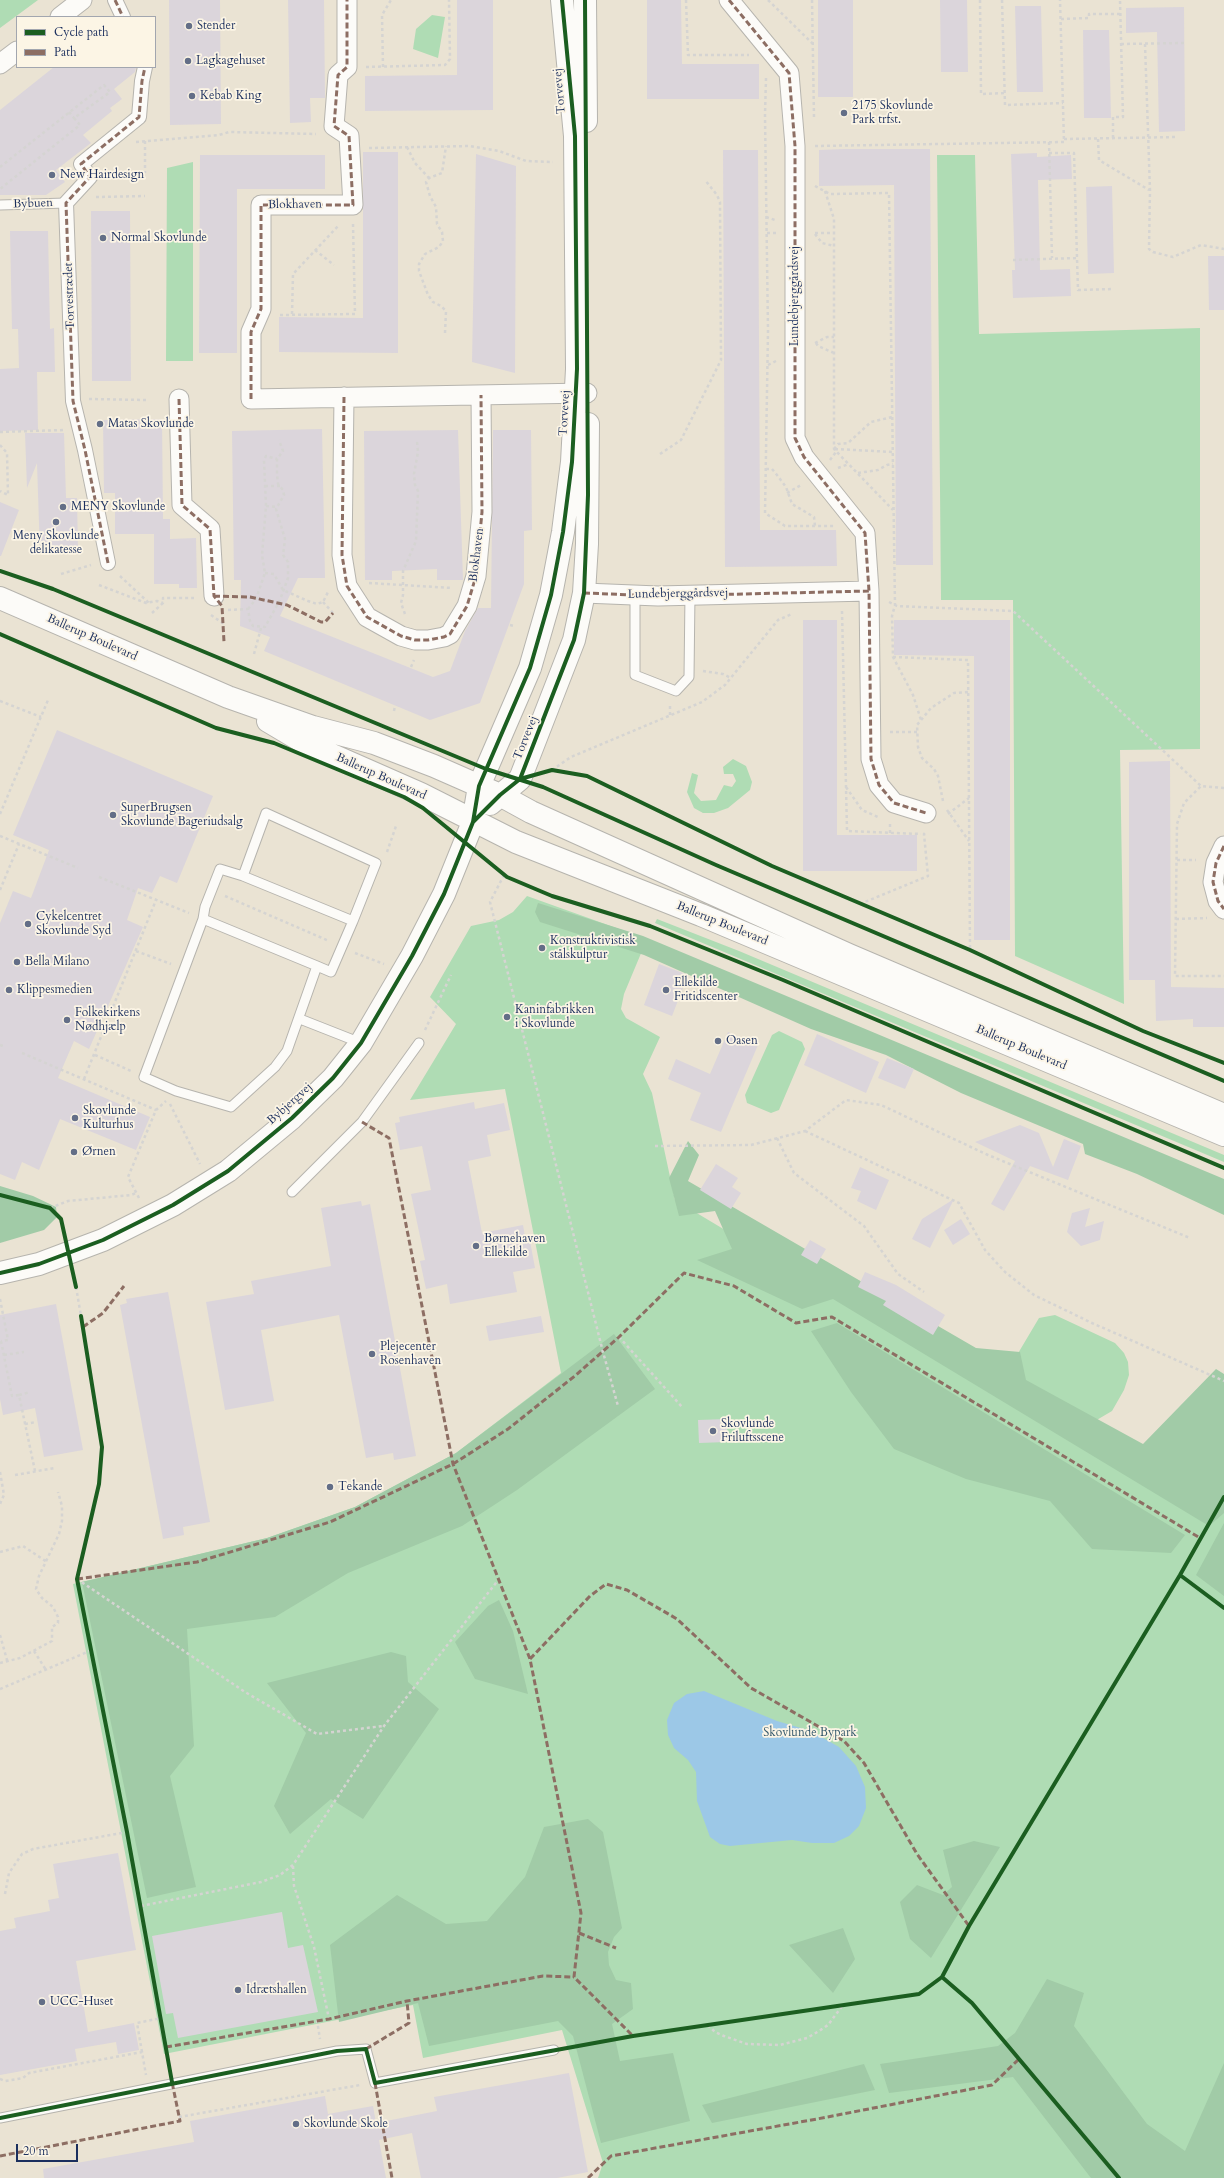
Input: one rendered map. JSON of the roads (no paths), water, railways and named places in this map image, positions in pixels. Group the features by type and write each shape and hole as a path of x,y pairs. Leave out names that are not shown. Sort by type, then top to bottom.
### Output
{"street":[{"path":"61,16 82,0"},
{"path":"115,0 123,16"},
{"name":"Blokhaven","path":"347,0 347,67 338,75 334,126 349,136 353,207 261,205 261,309 251,332 251,399 582,393"},
{"name":"Torvevej","path":"472,822 500,795 520,779 574,640 584,593 588,495 582,393 575,136 562,0"},
{"name":"Torvevej","path":"472,822 479,786 530,668 551,595 563,532 582,393 585,0"},
{"name":"Lundebjerggårdsvej","path":"729,0 790,73 795,146 795,438 804,457 865,533 869,591 871,760 879,785 894,803 927,822"},
{"path":"0,64 16,52"},
{"path":"66,203 90,177 81,164 139,117 142,81 145,68"},
{"name":"Torvestrædet","path":"66,203 73,401 108,563"},
{"name":"Blokhaven","path":"344,397 342,555 346,584 367,617 401,636 422,640 444,637 450,634 467,606 473,590 478,559 482,512 481,395"},
{"path":"179,399 182,505 210,529 214,596"},
{"name":"Lundebjerggårdsvej","path":"584,593 635,596 869,591"},
{"name":"Ballerup Boulevard","path":"0,598 228,697 313,727 374,743 479,786 500,795 531,812 849,955 1224,1114"},
{"name":"Ballerup Boulevard","path":"228,697 305,743 421,794 472,822 516,842 701,915 916,1004 1224,1135"},
{"name":"Bybjergvej","path":"0,1273 39,1264 103,1240 150,1218 228,1171 292,1118 333,1078 361,1043 403,971 444,894 472,822"},
{"path":"1224,846 1216,863 1214,882 1218,901 1224,909"}],"lane":[{"name":"Bybuen","path":"0,205 66,203"},
{"path":"635,596 635,675 676,691 689,677 690,594"},
{"path":"203,919 331,972 376,864 266,813 242,876"},
{"path":"317,966 287,1052 275,1068 231,1107 176,1091 144,1076 203,919 205,907 220,869 242,876 353,921"},
{"path":"300,1018 361,1043"},
{"path":"292,1192 362,1122 419,1043"},
{"path":"0,2118 149,2087 323,2054 366,2049 375,2083 554,2050"}],"water":[{"path":"704,1691 777,1721 811,1731 839,1747 856,1766 865,1787 866,1808 859,1826 849,1836 834,1843 812,1843 792,1840 730,1846 720,1844 710,1837 697,1801 696,1772 688,1760 674,1748 668,1735 667,1720 674,1703 687,1694"}],"place":[{"name":"Stender","path":"189,26"},
{"name":"Lagkagehuset","path":"188,61"},
{"name":"Kebab King","path":"192,96"},
{"name":"2175 Skovlunde Park trfst.","path":"844,113"},
{"name":"New Hairdesign","path":"52,175"},
{"name":"Normal Skovlunde","path":"103,238"},
{"name":"Matas Skovlunde","path":"100,424"},
{"name":"MENY Skovlunde","path":"63,507"},
{"name":"Meny Skovlunde delikatesse","path":"56,522"},
{"name":"SuperBrugsen Skovlunde Bageriudsalg","path":"113,815"},
{"name":"Cykelcentret Skovlunde Syd","path":"28,924"},
{"name":"Konstruktivistisk stålskulptur","path":"542,948"},
{"name":"Bella Milano","path":"17,962"},
{"name":"Klippesmedien","path":"9,990"},
{"name":"Ellekilde Fritidscenter","path":"666,990"},
{"name":"Kaninfabrikken i Skovlunde","path":"507,1017"},
{"name":"Folkekirkens Nødhjælp","path":"67,1020"},
{"name":"Oasen","path":"718,1041"},
{"name":"Skovlunde Kulturhus","path":"75,1118"},
{"name":"Ørnen","path":"74,1152"},
{"name":"Børnehaven Ellekilde","path":"476,1246"},
{"name":"Plejecenter Rosenhaven","path":"372,1354"},
{"name":"Skovlunde Friluftsscene","path":"713,1431"},
{"name":"Tekande","path":"330,1487"},
{"name":"Idrætshallen","path":"238,1990"},
{"name":"UCC-Huset","path":"42,2002"},
{"name":"Skovlunde Skole","path":"296,2124"}],"park label":[{"name":"Skovlunde Bypark","path":"810,1733"}]}
